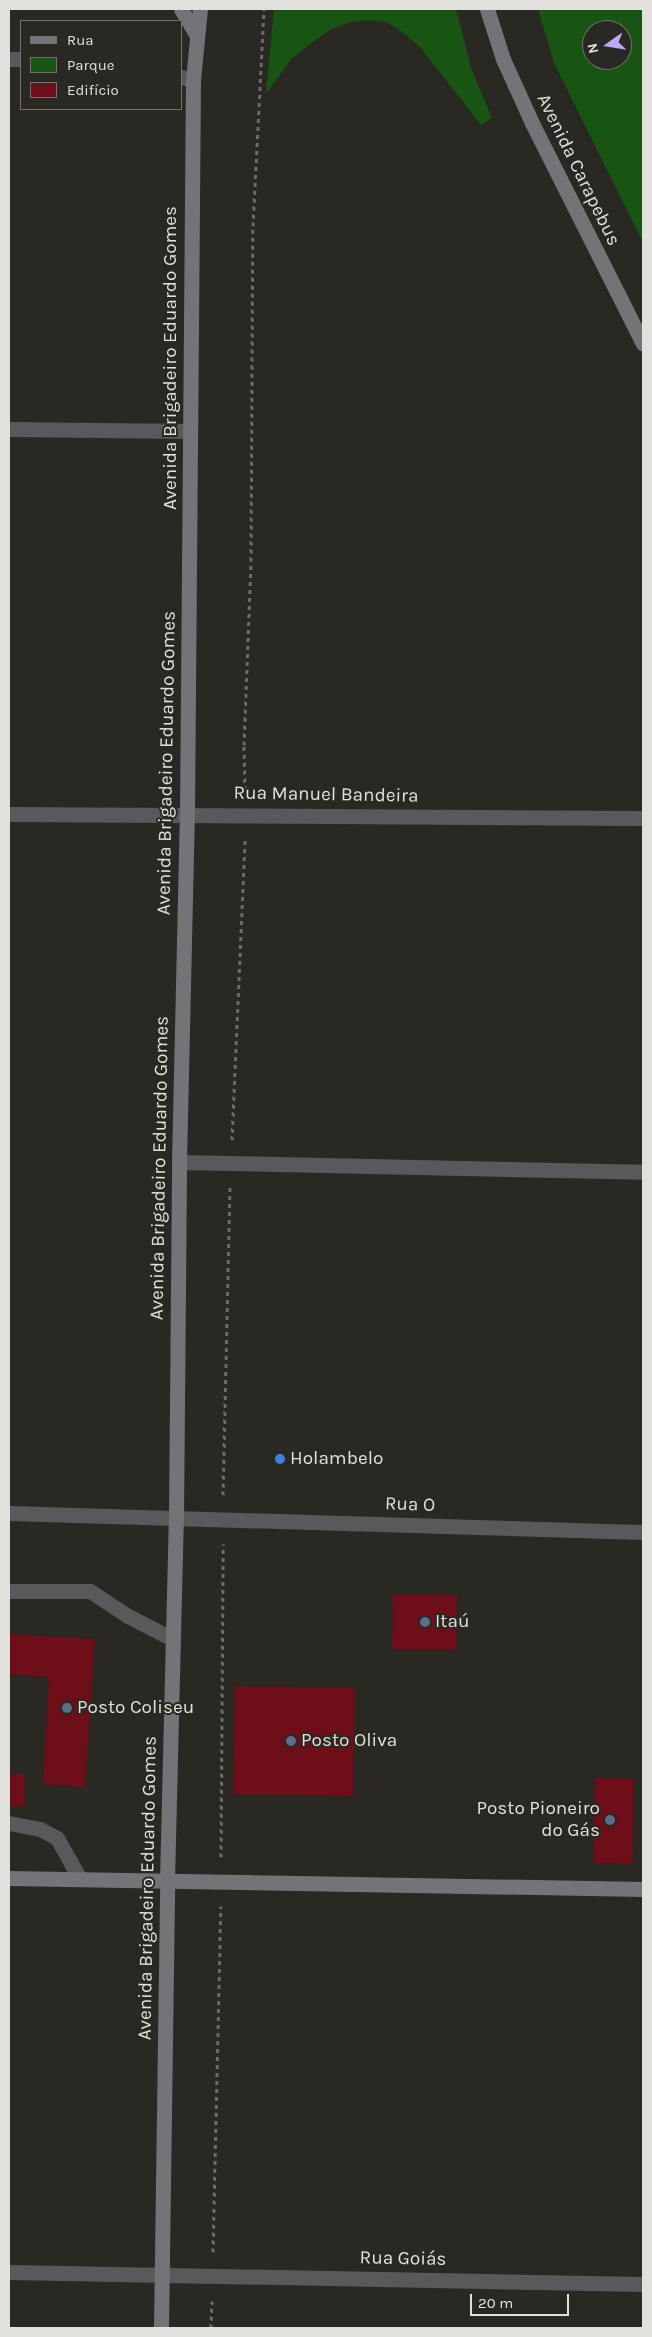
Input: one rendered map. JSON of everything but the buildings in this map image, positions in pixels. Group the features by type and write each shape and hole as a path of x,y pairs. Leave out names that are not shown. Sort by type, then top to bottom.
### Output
{"main road":[{"path":"181,9 197,36"},
{"name":"Avenida Brigadeiro Eduardo Gomes","path":"161,2328 167,1881 176,1518 179,1162 187,813 190,431 187,79 197,36 200,9"},
{"name":"Avenida Carapebus","path":"487,9 503,59 532,123 643,344"},
{"path":"9,1878 643,1889"}],"street":[{"path":"9,430 190,431"},
{"name":"Rua Manuel Bandeira","path":"9,814 187,813 643,818"},
{"path":"179,1162 643,1172"},
{"name":"Rua O","path":"9,1513 643,1532"},
{"path":"9,1591 90,1591 128,1616 173,1639"},
{"path":"9,1824 40,1829 57,1838 80,1879"},
{"name":"Rua Goiás","path":"9,2272 643,2284"}],"path":[{"path":"221,1882 223,1519 231,1163 246,814 244,745 251,561 253,226 264,9"},
{"path":"211,2328 221,1916"}],"green space":[{"path":"274,9 456,9 471,68 492,118 481,125 420,47 400,30 386,22 368,20 351,22 331,29 310,44 292,58 266,94"},
{"path":"538,9 643,9 643,242 554,63"}],"place":[{"name":"Holambelo","path":"280,1459"},
{"name":"Itaú","path":"425,1622"},
{"name":"Posto Coliseu","path":"67,1708"},
{"name":"Posto Oliva","path":"291,1741"},
{"name":"Posto Pioneiro do Gás","path":"610,1820"}]}
